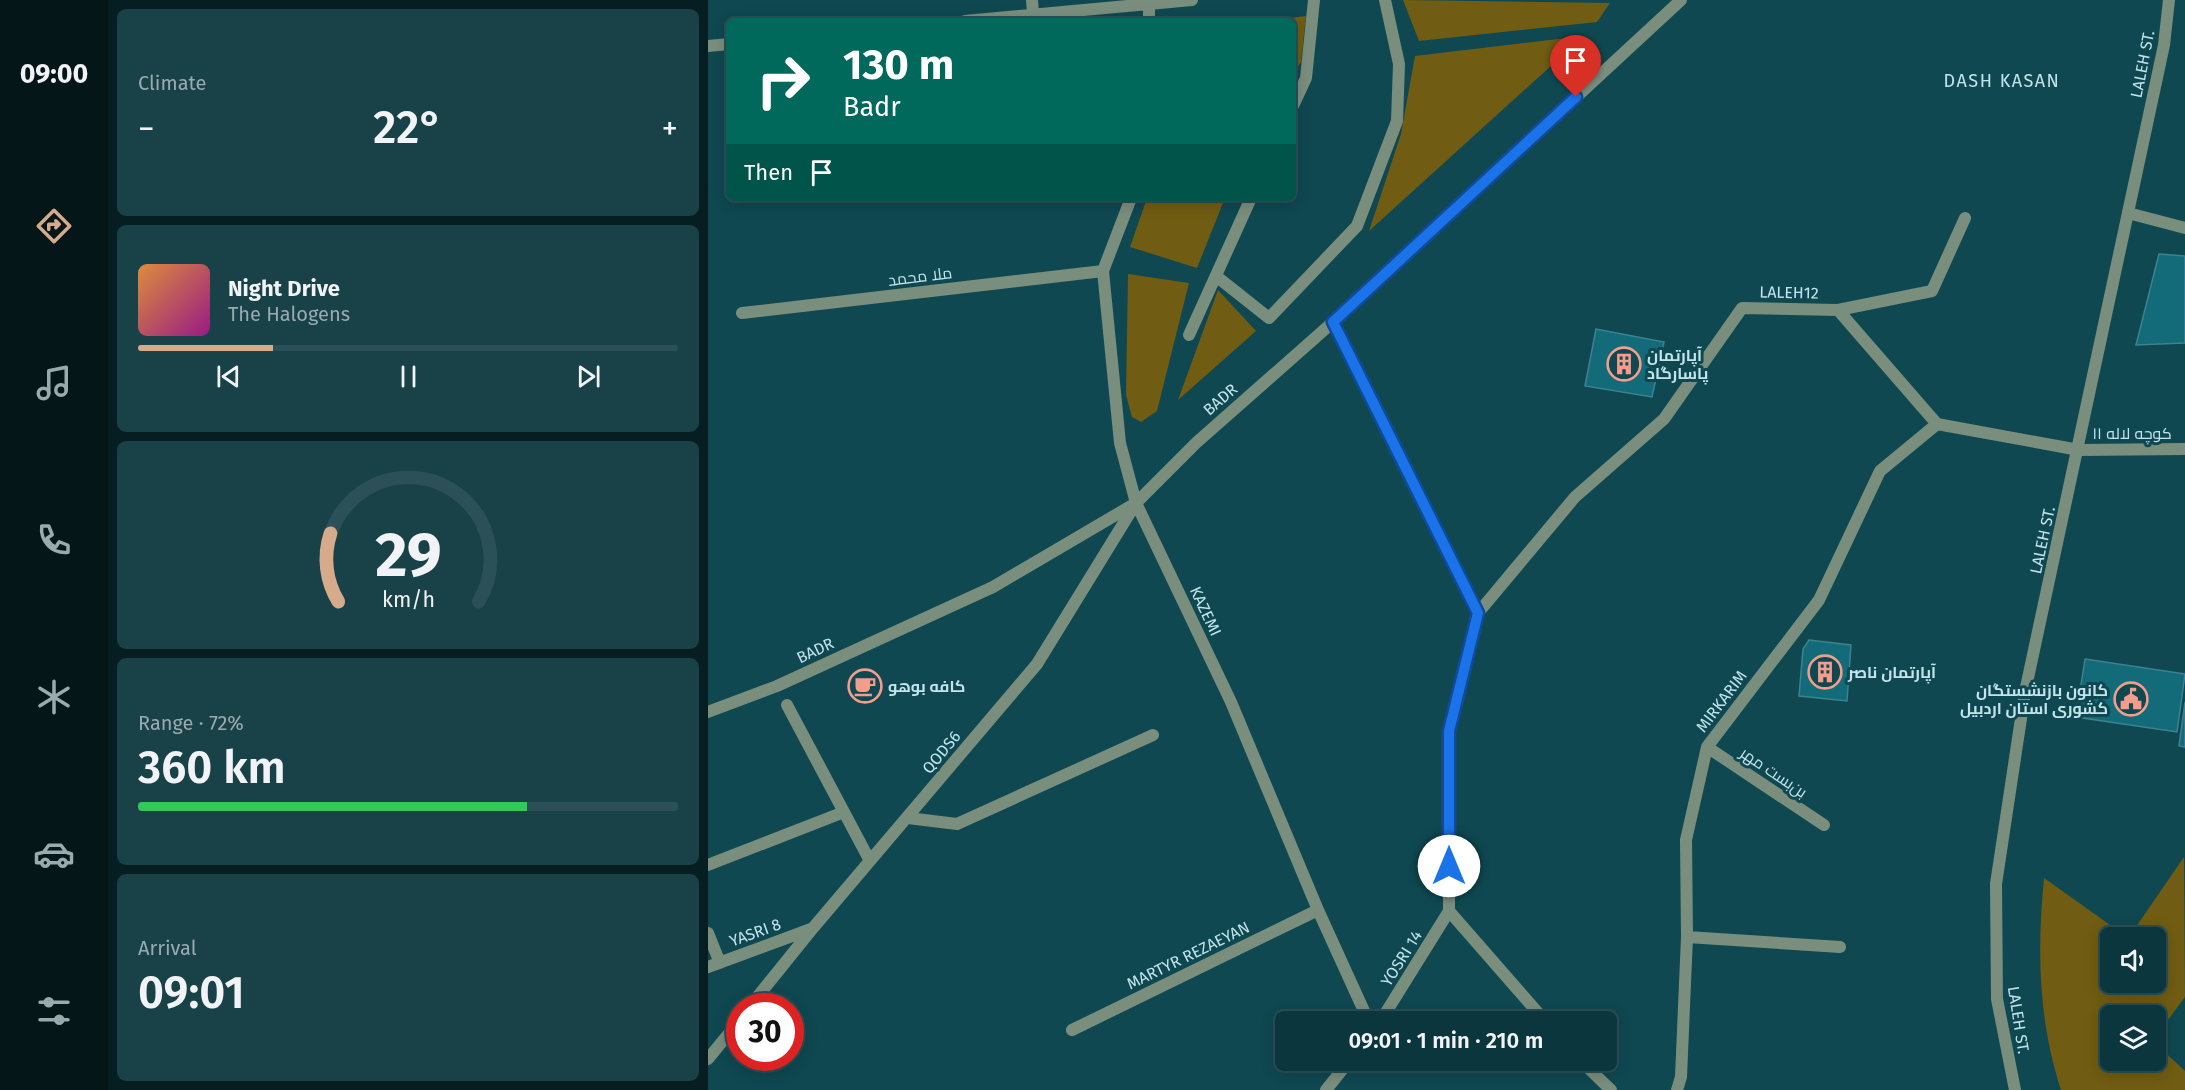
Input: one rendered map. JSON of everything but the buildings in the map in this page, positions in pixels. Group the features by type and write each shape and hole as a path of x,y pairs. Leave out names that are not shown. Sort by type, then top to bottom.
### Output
{"street":[{"path":"1032,0 1033,14"},
{"path":"994,18 1192,0"},
{"path":"1296,100 1306,78 1314,0"},
{"path":"1216,276 1269,318 1358,226 1397,121 1399,64 1385,0"},
{"name":"BADR","path":"708,712 777,686 993,587 1137,503 1196,443 1333,322 1681,0"},
{"name":"LALEH ST.","path":"2015,1090 1997,999 1996,884 2025,692 2079,450 2164,45 2169,0"},
{"path":"1149,5 1149,18"},
{"path":"708,46 726,44"},
{"name":"KAZEMI","path":"1130,201 1103,271 1120,443 1137,503 1231,702 1318,910 1364,1011"},
{"path":"1189,335 1250,201"},
{"path":"2128,213 2185,228"},
{"path":"1838,310 1932,291 1965,218"},
{"name":"ملا محمد","path":"741,313 1103,271"},
{"name":"LALEH12","path":"1478,613 1575,496 1664,419 1742,308 1838,310 1936,424"},
{"path":"1333,322 1478,613 1449,731 1449,911 1536,1011"},
{"path":"1936,424 2079,450"},
{"name":"MIRKARIM","path":"1677,1090 1681,1077 1687,937 1686,840 1707,747 1819,600 1880,471 1936,424"},
{"name":"کوچه لاله ۱۱","path":"2079,450 2185,449"},
{"name":"QODS6","path":"760,993 1037,664 1137,503"},
{"path":"787,705 870,861"},
{"path":"908,818 957,824 1153,735"},
{"name":"بن‌بست مهر","path":"1707,747 1824,825"},
{"path":"708,865 844,812"},
{"name":"MARTYR REZAEYAN","path":"1072,1030 1318,910"},
{"name":"YOSRI 14","path":"1387,1011 1449,911"},
{"name":"YASRI 8","path":"714,965 813,928"},
{"path":"708,933 714,965"},
{"path":"1687,937 1840,947"},
{"path":"708,1059 726,1037"},
{"path":"1326,1090 1341,1071"},
{"path":"1591,1071 1611,1090"}],"shaded area":[{"path":"1403,0 1610,3 1597,22 1419,41"},
{"path":"1306,16 1301,62 1296,71 1296,18 1290,18"},
{"path":"1584,36 1369,231 1401,134 1415,56"},
{"path":"1146,201 1224,201 1197,268 1130,247"},
{"path":"1128,274 1189,283 1157,411 1141,422 1132,417 1126,395"},
{"path":"1218,290 1256,331 1178,400"},
{"path":"2184,857 2185,997 2166,1023 2166,1005 2100,1005 2100,1071 2166,1071 2166,1053 2185,1071 2185,1090 2061,1090 2048,1037 2041,985 2040,932 2044,878 2113,927 2100,927 2100,993 2166,993 2166,927 2136,927"}],"place":[{"name":"آپارتمان پاسارگاد","path":"1624,364"},
{"name":"آپارتمان ناصر","path":"1825,672"},
{"name":"کافه بوهو","path":"865,686"},
{"name":"کانون بازنشستگان کشوری استان اردبیل","path":"2131,699"}],"district":[{"name":"DASH KASAN","path":"2002,81"}],"route":[{"path":"1449,866 1449,731 1478,613 1333,322 1576,97"}]}
